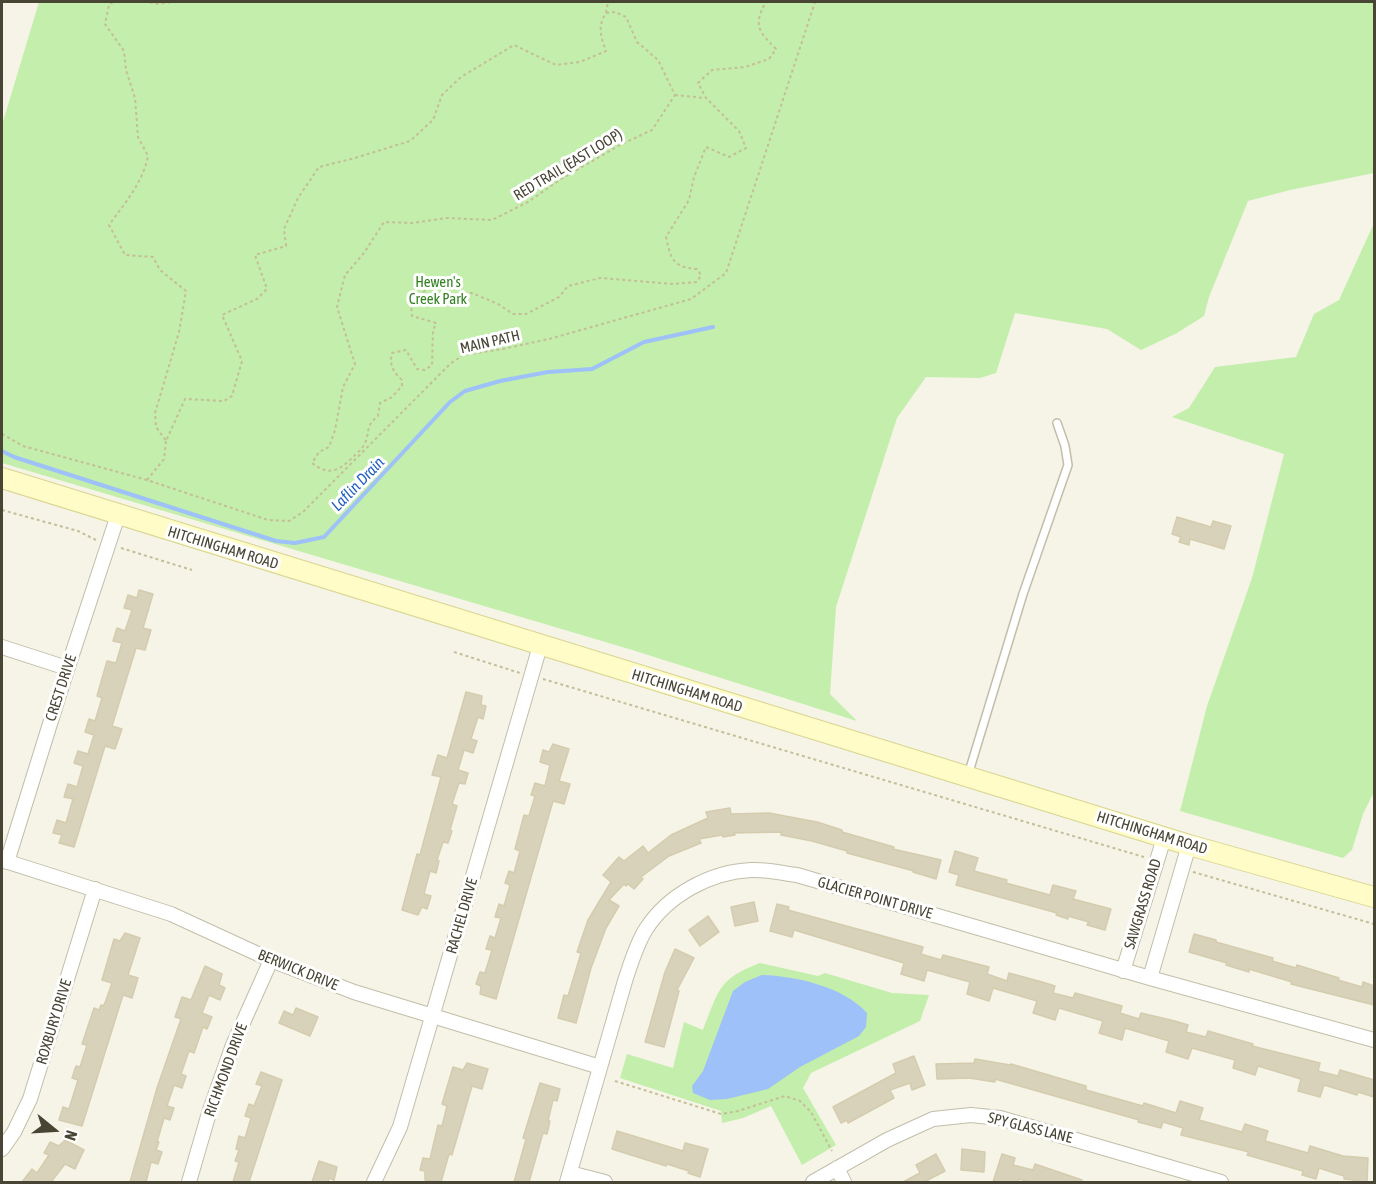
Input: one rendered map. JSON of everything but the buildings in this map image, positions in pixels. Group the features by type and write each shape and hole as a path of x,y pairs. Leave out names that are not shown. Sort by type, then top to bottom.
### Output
{"street":[{"name":"HITCHINGHAM ROAD","path":"2,478 1164,838 1374,897"},
{"name":"CREST DRIVE","path":"4,861 118,515"},
{"name":"RACHEL DRIVE","path":"374,1182 400,1126 540,646"},
{"path":"2,647 67,668"},
{"name":"SAWGRASS ROAD","path":"1123,971 1164,838"},
{"name":"SAWGRASS ROAD","path":"1150,978 1189,845"},
{"name":"BERWICK DRIVE","path":"4,861 171,914 271,960 354,993 600,1066"},
{"name":"GLACIER POINT DRIVE","path":"568,1178 635,950 646,929 677,896 694,886 733,872 771,871 797,875 1123,971 1374,1040"},
{"name":"ROXBURY DRIVE","path":"2,1149 30,1099 95,889"},
{"name":"RICHMOND DRIVE","path":"189,1182 209,1113 233,1045 271,960"},
{"name":"SPY GLASS LANE","path":"813,1182 887,1140 933,1119 971,1115 1000,1118 1221,1182"},
{"path":"837,1168 844,1182"},
{"path":"568,1178 604,1182"}],"lane":[{"path":"967,777 1023,594 1068,465 1065,446 1057,423"}],"path":[{"path":"113,2 109,5 105,24 124,51 126,70 135,98 138,137 148,156 145,172 109,225 125,255 153,257 160,270 186,291 179,332 155,413 156,427 166,441"},
{"path":"150,2 154,4 173,2"},
{"path":"147,480 164,459 166,441 185,399 224,401 232,396 242,361 222,315 256,299 267,289 255,255 286,246 284,229 298,198 319,167 410,141 433,120 442,95 462,77 514,45 556,65 580,62 606,51 600,31 608,2"},
{"path":"706,98 698,82 712,70 745,67 769,58 776,50 760,34 758,17 766,2"},
{"name":"MAIN PATH","path":"2,434 23,446 147,480 268,520 290,521 303,512 450,364 463,355 549,339 691,299 726,273 815,2"},
{"path":"606,13 615,12 626,17 637,42 658,60 675,95 706,98"},
{"name":"RED TRAIL (EAST LOOP)","path":"675,95 652,130 620,145 528,202 492,220 447,218 412,223 384,222 364,253 345,275 337,307 355,364 343,387 335,430 329,447 319,452 312,463 330,471 341,469 364,446 369,423 378,416 380,403 392,397 402,386 402,380 394,373 390,360 392,353 406,350 417,369 425,370 432,365 433,331 436,323 412,316 411,303 426,290 441,285 450,296 472,293 498,304 513,314 526,314 559,297 568,286 600,278 673,284 697,282 701,275 697,269 682,267 670,256 666,237 689,200 694,177 706,147 729,157 746,148 739,131 706,98"},
{"path":"454,652 1149,858"},
{"path":"1190,871 1374,924"},
{"path":"615,1081 721,1114 785,1096 800,1101 811,1112 832,1150"}],"green space":[{"name":"Hewen's Creek Park","path":"39,2 1374,2 1374,173 1248,201 1209,297 1204,316 1177,333 1141,350 1107,329 1015,313 996,373 980,378 926,377 897,418 836,607 830,694 857,721 629,649 2,463 2,125"},
{"path":"1374,223 1374,792 1363,814 1352,850 1343,858 1180,811 1207,706 1252,578 1284,454 1172,417 1189,408 1215,367 1296,357 1314,314 1339,300"},
{"path":"760,963 818,976 825,973 892,993 929,995 920,1021 811,1073 803,1088 836,1145 802,1165 771,1106 743,1118 722,1123 721,1111 620,1078 627,1054 673,1068 684,1022 703,1030 722,987 736,975"}],"water":[{"path":"762,975 804,981 846,996 867,1013 866,1027 859,1036 800,1067 768,1089 727,1099 710,1100 693,1093 692,1086 703,1071 733,991 745,982"}],"waterway":[{"name":"Laflin Drain","path":"2,451 14,457 276,541 295,543 324,537 450,402 465,391 500,381 548,372 592,369 644,342 713,327"}]}
